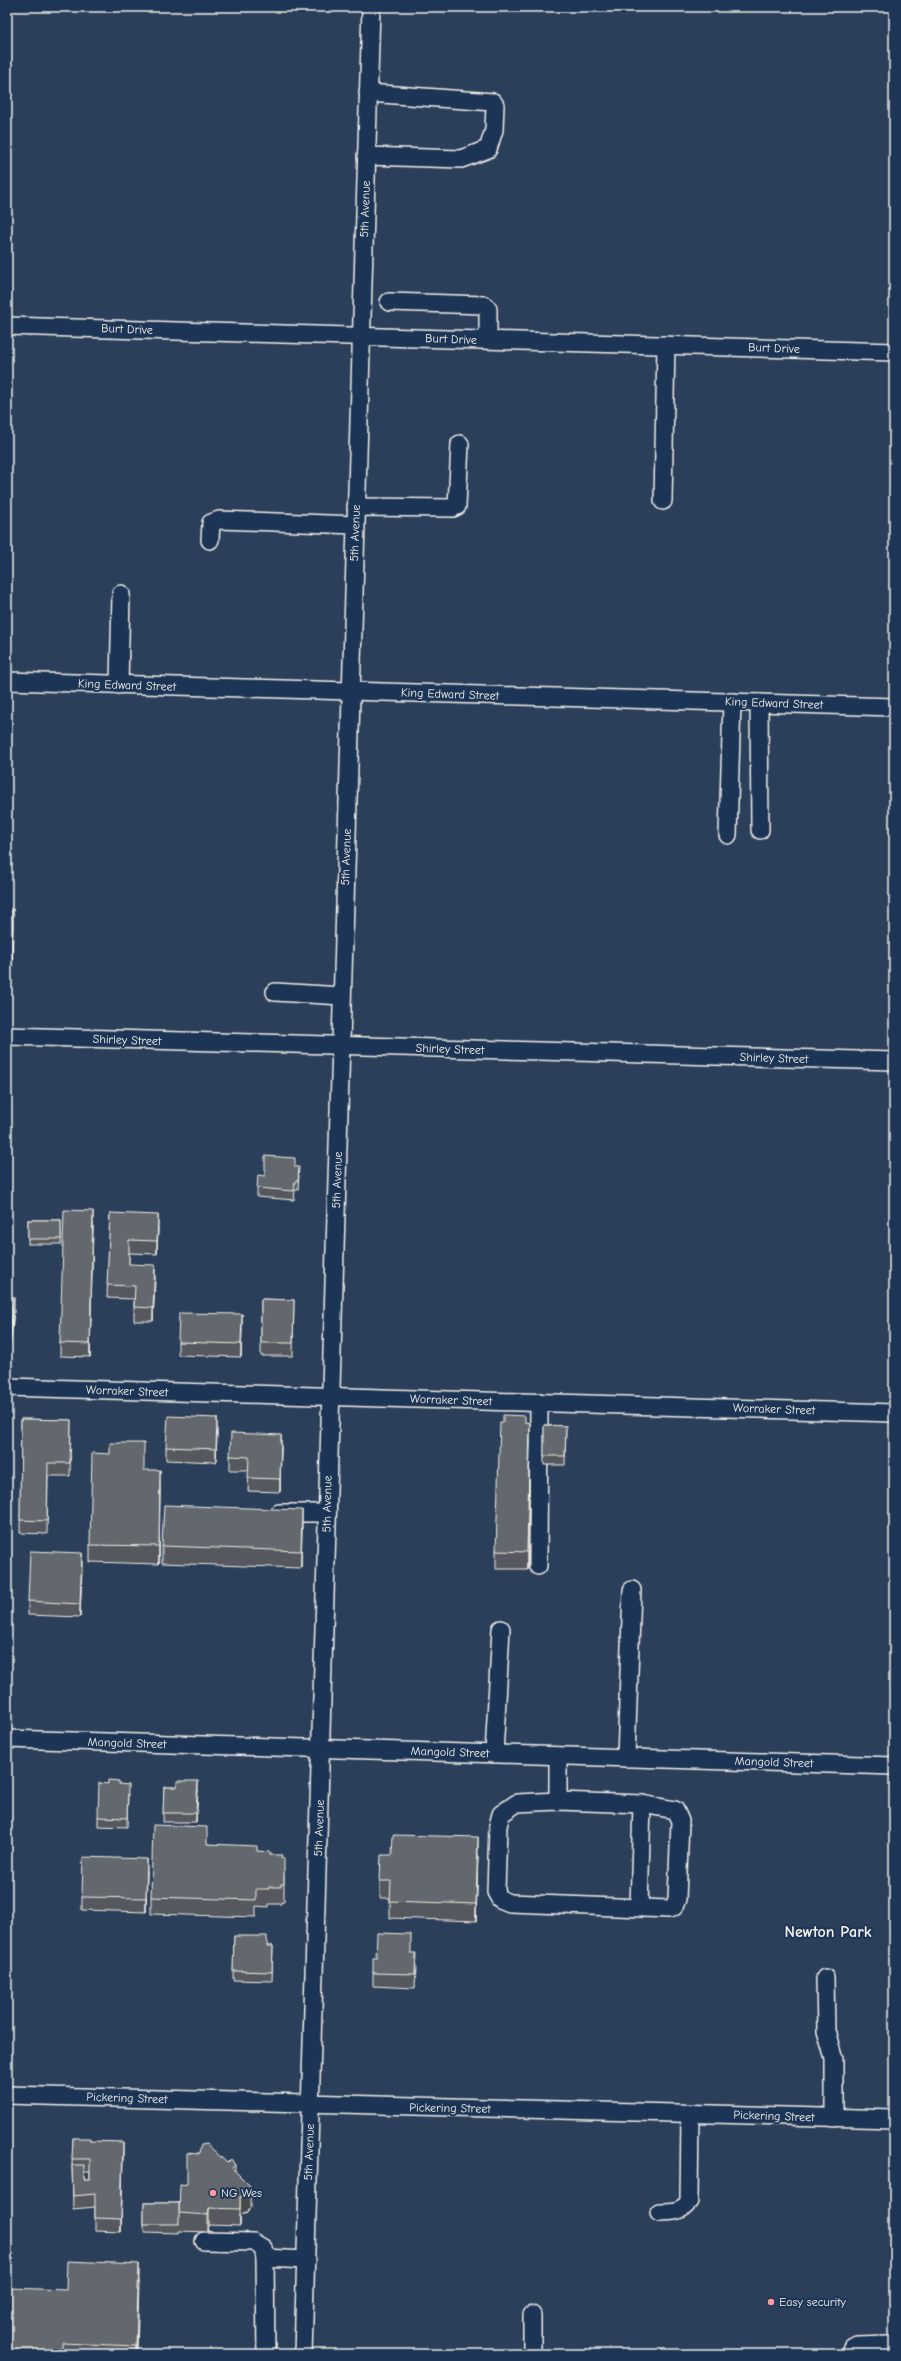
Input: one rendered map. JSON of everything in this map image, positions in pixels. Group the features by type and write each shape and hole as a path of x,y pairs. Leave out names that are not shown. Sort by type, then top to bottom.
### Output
{"street":[{"name":"5th Avenue","path":"304,2354 360,336 371,7"},
{"path":"366,156 461,159 488,149 494,130 495,104 493,102 368,93"},
{"path":"389,302 484,305 488,309 488,340"},
{"name":"Burt Drive","path":"7,326 894,352"},
{"path":"663,501 666,345"},
{"path":"356,507 453,508 457,506 460,444"},
{"path":"210,540 211,523 219,520 355,525"},
{"path":"119,685 121,594"},
{"name":"King Edward Street","path":"7,681 894,707"},
{"path":"728,835 732,702"},
{"path":"759,703 760,830"},
{"path":"275,992 342,996"},
{"name":"Shirley Street","path":"7,1036 894,1061"},
{"name":"Worraker Street","path":"7,1387 894,1413"},
{"path":"538,1566 540,1402"},
{"path":"261,1513 327,1514"},
{"path":"626,1758 632,1590"},
{"path":"494,1754 501,1629"},
{"name":"Mangold Street","path":"7,1739 894,1766"},
{"path":"558,1756 558,1801"},
{"path":"558,1801 642,1804 671,1808 675,1810 680,1821 677,1904 670,1909 510,1903 500,1899 496,1892 499,1819 503,1811 518,1803 558,1801"},
{"path":"639,1907 642,1804"},
{"path":"825,1978 826,2031 834,2059 834,2118"},
{"name":"Pickering Street","path":"7,2094 311,2104 894,2119"},
{"path":"659,2212 675,2212 686,2206 689,2200 690,2114"},
{"path":"204,2241 253,2242 263,2248 265,2258 266,2354"},
{"path":"265,2258 306,2260"},
{"path":"532,2315 532,2354"},
{"path":"850,2354 852,2348 857,2346 889,2345"}],"building":[{"path":"7,909 13,909 12,953 7,952"},
{"path":"265,1156 295,1158 295,1167 299,1167 298,1181 295,1181 294,1191 257,1188 258,1175 265,1176"},
{"path":"64,1210 93,1211 90,1344 60,1343"},
{"path":"110,1213 158,1215 157,1241 129,1240 129,1264 155,1265 153,1308 134,1307 135,1286 107,1285"},
{"path":"28,1220 61,1220 61,1239 28,1239"},
{"path":"7,1296 14,1297 10,1333 7,1333"},
{"path":"261,1299 294,1300 293,1343 261,1343"},
{"path":"179,1313 242,1314 241,1344 178,1342"},
{"path":"503,1415 525,1416 525,1422 530,1423 527,1552 496,1551 500,1422 503,1422"},
{"path":"168,1416 217,1418 216,1449 166,1447"},
{"path":"21,1419 71,1420 70,1463 48,1463 47,1521 20,1520"},
{"path":"544,1425 566,1426 565,1456 544,1456"},
{"path":"231,1433 281,1435 280,1479 248,1478 249,1457 230,1456"},
{"path":"110,1443 144,1443 144,1470 160,1470 159,1546 90,1545 92,1453 110,1454"},
{"path":"164,1505 302,1510 301,1551 162,1546"},
{"path":"30,1551 82,1553 80,1604 28,1601"},
{"path":"108,1780 119,1781 119,1784 128,1785 127,1818 98,1817 99,1783 108,1784"},
{"path":"177,1781 198,1781 196,1813 163,1813 164,1787 177,1787"},
{"path":"153,1825 207,1827 207,1844 257,1846 257,1851 270,1852 270,1855 282,1855 281,1858 284,1858 284,1884 281,1884 281,1887 256,1889 256,1900 151,1897"},
{"path":"393,1835 478,1837 476,1904 390,1901 391,1881 380,1881 381,1855 392,1855"},
{"path":"83,1857 147,1859 146,1898 82,1897"},
{"path":"377,1933 411,1934 411,1953 416,1953 415,1974 373,1973 373,1958 376,1958"},
{"path":"234,1936 267,1936 267,1946 273,1946 272,1972 233,1971"},
{"path":"73,2138 90,2138 90,2141 123,2142 121,2219 95,2218 95,2194 73,2196 72,2165 84,2165 84,2179 90,2179 90,2159 72,2159"},
{"name":"NG Wes","path":"207,2144 227,2163 231,2159 235,2165 232,2168 250,2186 251,2189 247,2196 240,2197 240,2209 209,2208 208,2215 179,2213 180,2185 187,2184 187,2153 199,2154 201,2145"},
{"path":"144,2203 179,2203 179,2224 144,2224"},
{"path":"67,2261 139,2264 136,2346 62,2343 62,2354 8,2354 10,2288 66,2290"}],"place":[{"name":"NG Wes","path":"213,2193"},
{"name":"Easy security","path":"771,2302"}],"district":[{"name":"Newton Park","path":"828,1932"}]}
